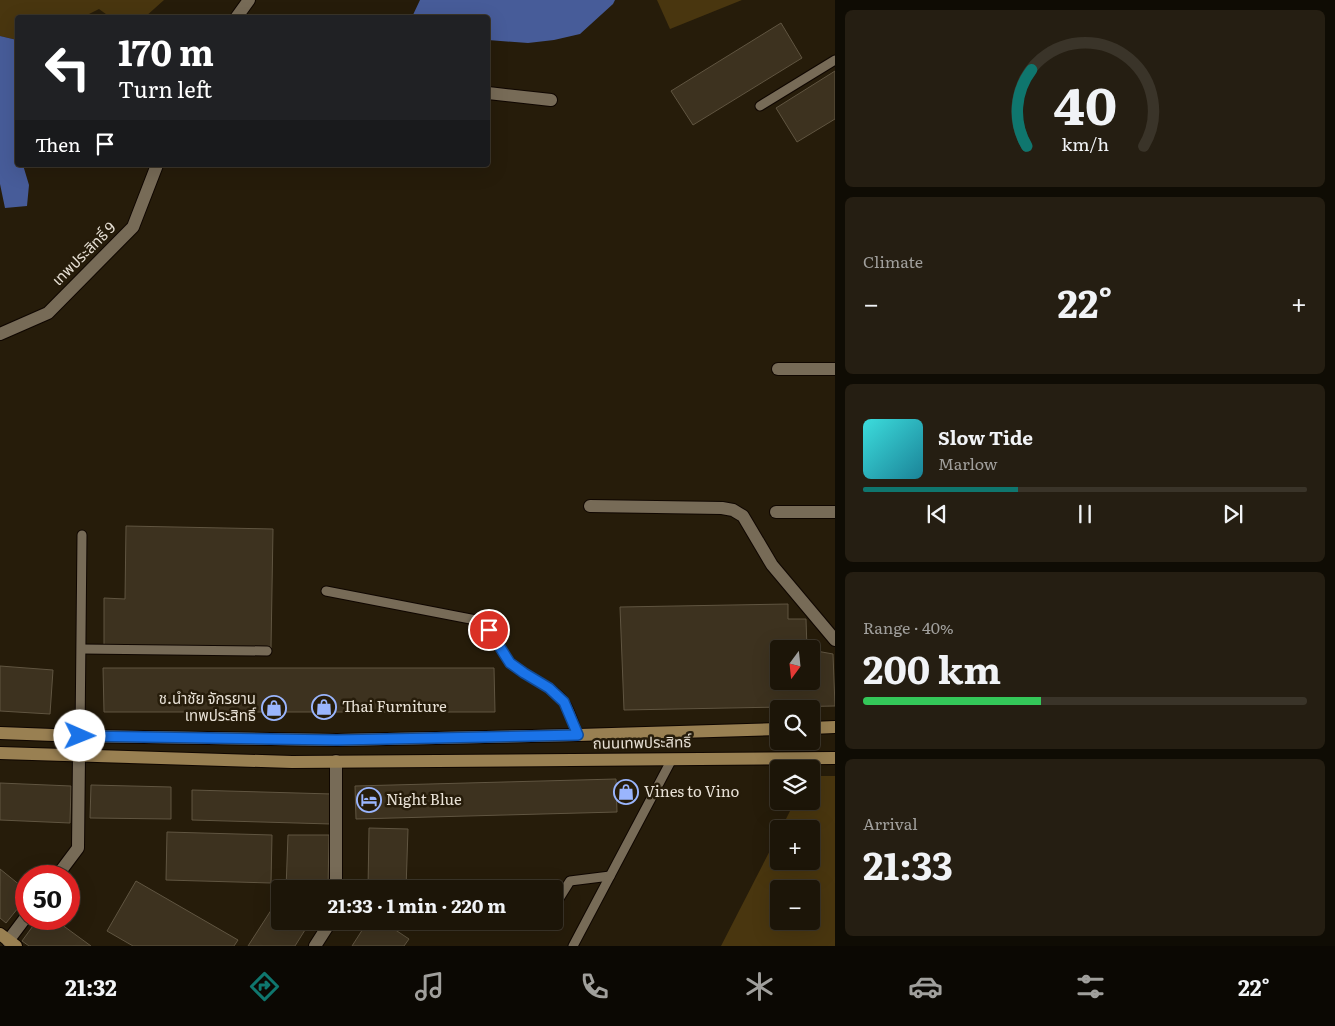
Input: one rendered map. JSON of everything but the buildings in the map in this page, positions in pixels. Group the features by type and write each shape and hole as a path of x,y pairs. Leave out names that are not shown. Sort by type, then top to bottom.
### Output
{"main road":[{"path":"820,728 835,727"},
{"name":"ถนนเทพประสิทธิ์","path":"0,733 337,740 770,729"},
{"name":"ถนนเทพประสิทธิ์","path":"0,753 292,762 835,758"}],"street":[{"path":"242,15 249,0"},
{"path":"490,93 551,100"},
{"name":"เทพประสิทธิ์ 9","path":"0,334 48,313 133,227 156,167"},
{"path":"778,369 835,369"},
{"path":"590,506 722,508 733,510 743,516 772,565 835,640"},
{"path":"776,512 835,512"},
{"path":"65,865 78,848 79,756"},
{"path":"336,761 336,880"},
{"path":"8,940 16,930"},
{"path":"315,946 325,930"}],"lane":[{"path":"760,106 835,60"},
{"path":"80,736 82,535"},
{"path":"326,591 481,621 510,663 549,688 564,702 578,735"},
{"path":"82,649 267,651"},
{"path":"573,946 672,759"},
{"path":"563,892 570,881 610,876"}],"shaded area":[{"path":"0,0 164,0 147,15 107,15 99,9 87,15 15,15 15,40 0,36"},
{"path":"657,0 742,0 670,29"},
{"path":"820,776 835,776 835,946 721,946 770,851 770,870 820,870 820,820 786,820 790,810 820,810"}],"water":[{"path":"420,0 615,0 580,34 528,43 490,40 490,15 413,15"},
{"path":"0,36 15,40 15,167 24,167 29,185 27,206 5,208 0,184"}],"place":[{"name":"Thai Furniture","path":"324,707"},
{"name":"ช.นำชัย จักรยาน เทพประสิทธิ์","path":"274,708"},
{"name":"Vines to Vino","path":"626,792"},
{"name":"Night Blue","path":"369,800"}],"route":[{"path":"80,736 337,740 578,735 564,702 549,688 510,663 489,630"}]}
